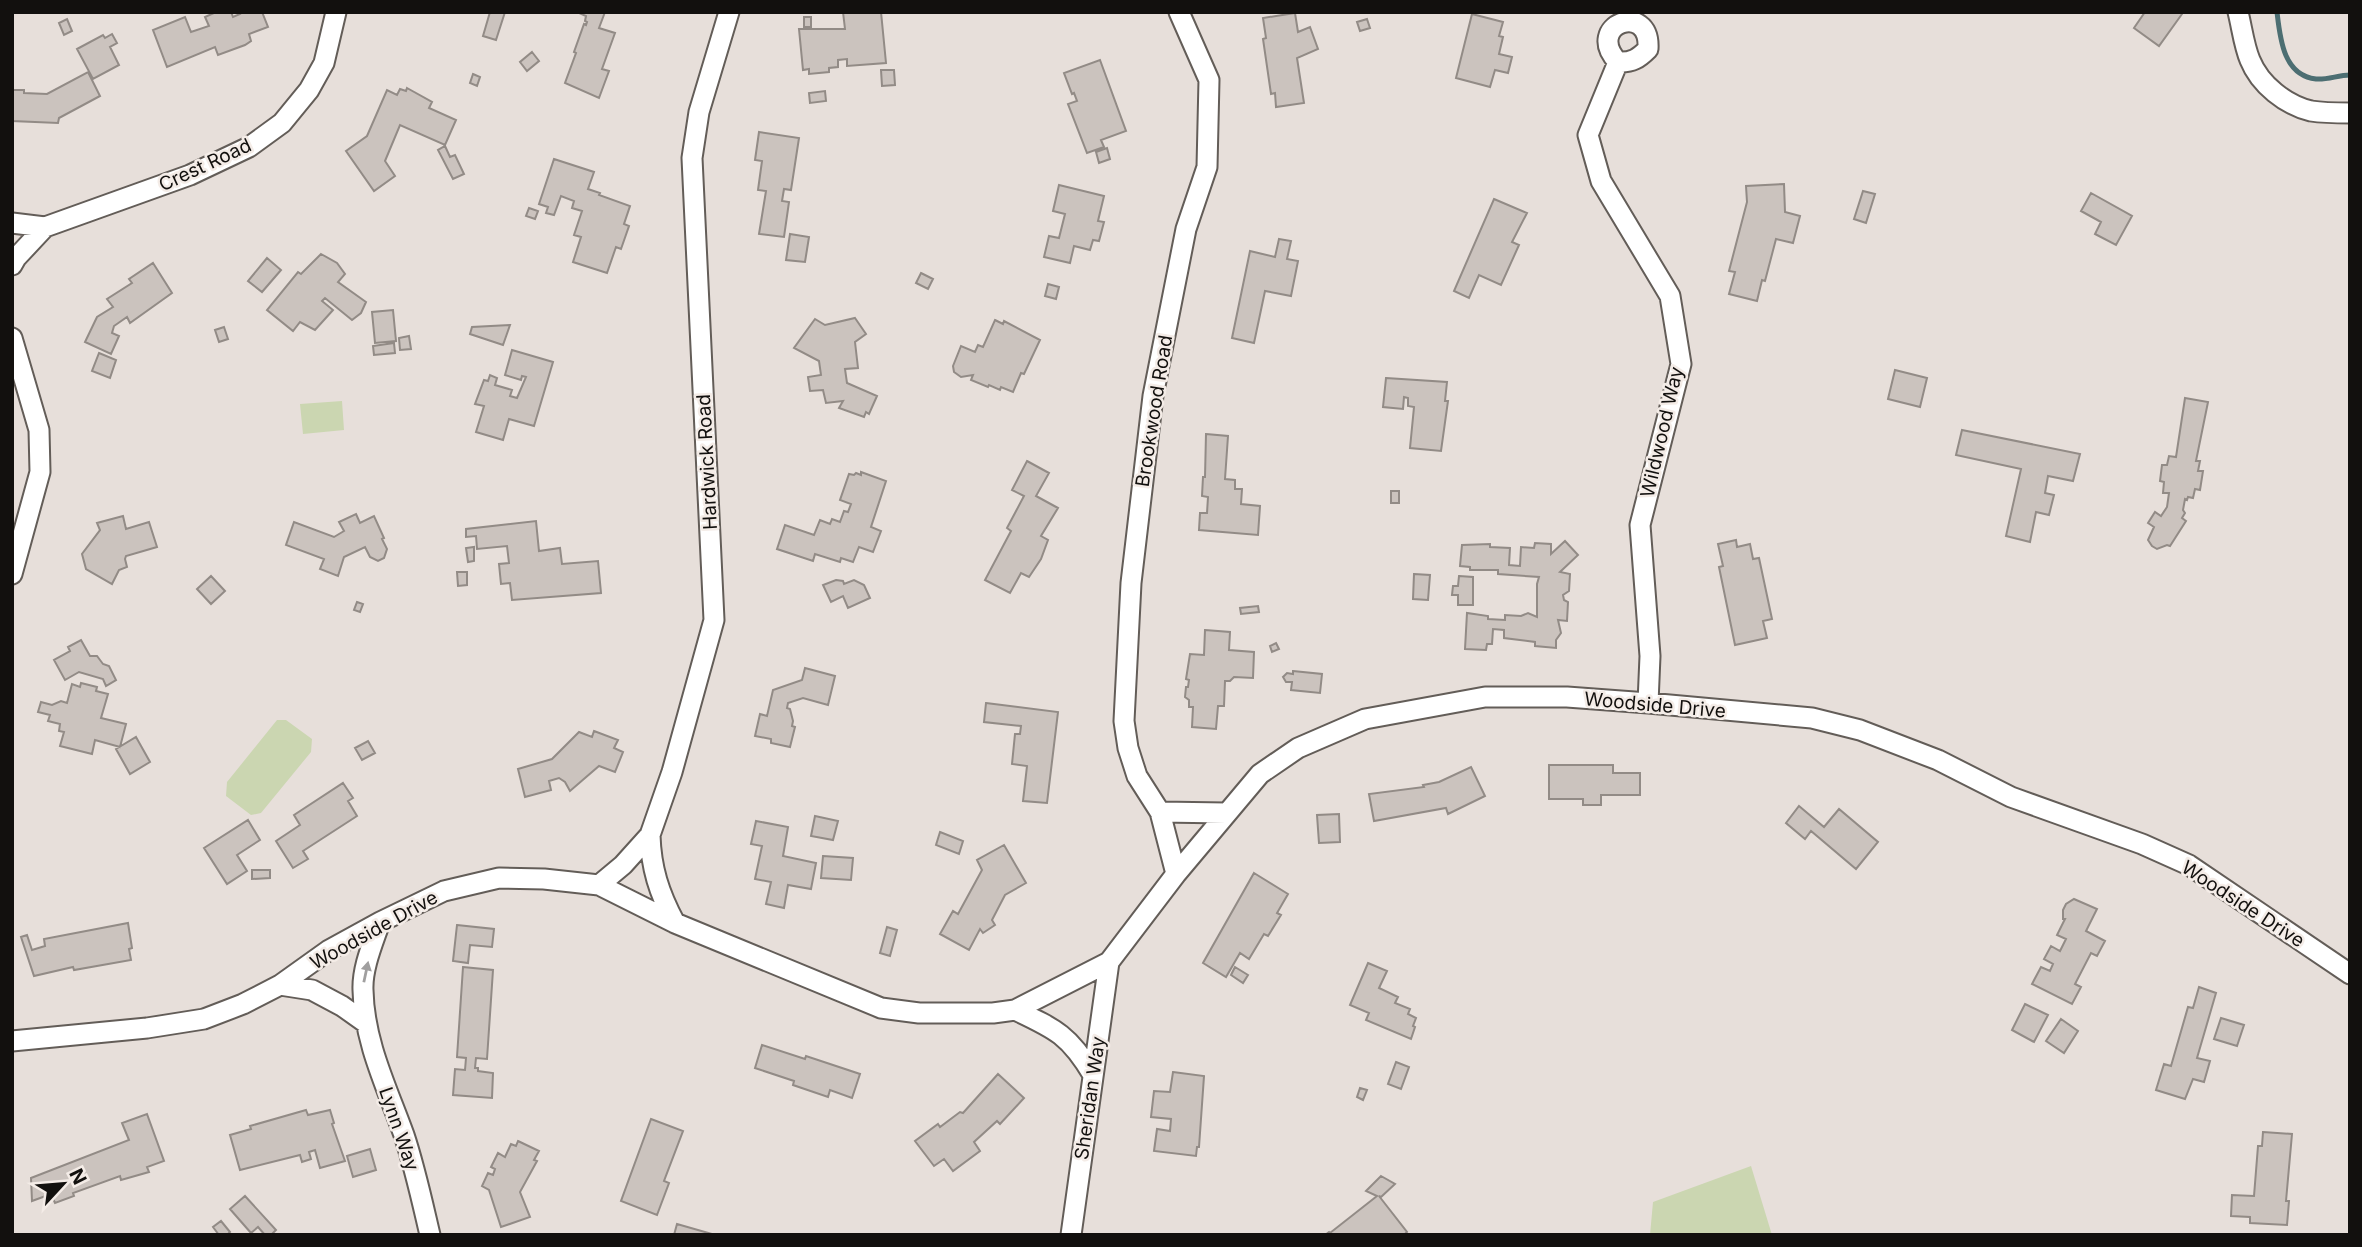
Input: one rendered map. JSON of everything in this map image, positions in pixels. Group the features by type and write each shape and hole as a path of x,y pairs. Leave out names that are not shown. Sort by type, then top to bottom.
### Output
{"street":[{"name":"Crest Road","path":"45,227 190,175 249,147 282,123 309,90 324,63 336,12"},
{"name":"Hardwick Road","path":"599,885 623,865 650,835 673,772 713,620 692,158 699,112 729,12"},
{"name":"Brookwood Road","path":"1176,874 1160,812 1138,776 1128,748 1125,721 1131,583 1153,396 1186,229 1207,167 1209,80 1179,12"},
{"path":"2238,12 2249,59 2260,77 2274,92 2293,105 2313,111 2350,113"},
{"name":"Wildwood Way","path":"1618,62 1588,136 1601,181 1670,296 1681,364 1640,525 1650,656 1648,703"},
{"path":"12,223 45,227"},
{"path":"12,265 45,227"},
{"path":"12,338 39,430 40,472 12,574"},
{"name":"Woodside Drive","path":"13,1041 148,1028 204,1019 243,1004 280,985 329,950 444,891 499,878 544,879 599,885 676,923 881,1008 919,1013 993,1013 1015,1010 1109,962 1176,874 1260,774 1298,748 1365,719 1485,697 1567,697 1812,718 1871,734 1938,760 2011,797 2141,844 2189,865 2350,975"},
{"path":"1160,812 1226,813"},
{"path":"650,835 650,860 660,895 676,923"},
{"name":"Lynn Way","path":"380,922 370,952 363,988 366,1023 378,1070 412,1158 430,1235"},
{"name":"Sheridan Way","path":"1071,1235 1109,962"},
{"path":"280,985 312,990 366,1023"},
{"path":"1015,1010 1053,1028 1079,1050 1093,1075"}],"green space":[{"path":"342,401 344,430 303,434 300,404"},
{"path":"277,720 286,720 312,739 311,752 261,813 251,815 226,796 227,782"},
{"path":"1751,1166 1772,1235 1650,1235 1653,1202"}],"building":[{"path":"216,12 231,12 233,17 240,14 239,12 262,12 268,27 249,34 251,41 245,45 218,55 215,47 167,67 153,30 185,17 191,32 209,26 205,17"},
{"path":"490,12 505,12 496,40 483,36"},
{"path":"577,12 605,12 599,28 615,33 602,69 609,71 599,98 565,83 584,24 587,22 586,16"},
{"path":"843,12 881,12 886,63 847,66 847,59 838,60 838,67 829,68 829,72 809,74 809,69 803,70 799,29 845,29"},
{"path":"2145,12 2182,14 2159,46 2134,28"},
{"path":"1295,13 1298,32 1310,27 1318,49 1297,58 1304,103 1276,107 1275,93 1271,94 1263,39 1266,38 1263,18"},
{"path":"1472,14 1503,22 1499,36 1503,37 1499,54 1512,57 1508,73 1495,70 1490,87 1456,78"},
{"path":"804,17 811,17 811,27 804,27"},
{"path":"67,19 72,31 64,35 59,23"},
{"path":"1367,19 1370,28 1360,31 1357,22"},
{"path":"112,34 117,43 110,47 119,65 93,79 77,49 103,35 105,38"},
{"path":"532,52 539,61 527,71 520,62"},
{"path":"1100,60 1126,131 1101,140 1104,147 1087,153 1068,104 1077,101 1064,73"},
{"path":"881,70 894,70 895,85 882,86"},
{"path":"88,72 100,96 59,118 58,123 12,121 12,90 47,94"},
{"path":"473,74 480,77 477,86 470,83"},
{"path":"407,88 432,102 429,108 456,120 445,145 400,125 385,161 395,176 374,191 346,151 367,136 387,90 397,95 400,89 406,91"},
{"path":"825,91 826,101 810,103 809,93"},
{"path":"759,132 799,138 791,190 784,189 782,201 789,202 784,237 759,234 766,191 758,190 762,161 755,160"},
{"path":"445,146 450,157 455,155 464,174 453,179 438,150"},
{"path":"1107,148 1110,159 1099,163 1096,152"},
{"path":"554,159 594,172 588,189 630,206 624,224 629,226 621,249 616,247 607,273 573,262 581,237 574,235 582,211 572,208 574,201 561,196 554,215 546,213 548,207 539,204"},
{"path":"1784,184 1785,212 1800,216 1793,243 1776,239 1757,301 1729,294 1735,272 1729,271 1747,202 1746,186"},
{"path":"1059,185 1104,196 1098,221 1104,222 1099,241 1093,240 1090,250 1074,246 1070,263 1044,257 1049,236 1059,238 1065,214 1053,211"},
{"path":"1863,191 1875,194 1866,223 1854,219"},
{"path":"2091,193 2132,216 2116,245 2095,234 2101,222 2081,211"},
{"path":"1494,199 1527,213 1512,242 1519,245 1501,285 1479,275 1469,298 1454,291"},
{"path":"529,208 538,211 535,219 526,216"},
{"path":"790,234 809,237 805,262 786,260"},
{"path":"1279,239 1291,241 1287,259 1298,261 1291,296 1265,291 1254,343 1232,338 1250,251 1275,257"},
{"path":"321,254 337,263 345,274 338,282 366,302 361,313 352,320 325,298 322,301 333,310 315,330 300,322 293,331 267,310 298,272 301,274"},
{"path":"267,258 281,270 262,292 248,281"},
{"path":"153,263 172,293 130,323 127,317 114,326 112,333 119,336 111,354 85,342 97,317 113,307 107,299 132,283 129,279"},
{"path":"921,273 933,279 928,289 916,283"},
{"path":"1048,284 1059,287 1056,299 1045,296"},
{"path":"393,310 396,341 375,343 372,312"},
{"path":"855,318 866,334 855,342 858,368 845,369 847,383 877,396 869,414 866,412 864,417 839,408 843,401 826,403 823,390 810,391 808,377 821,375 819,361 794,348 815,319 825,325"},
{"path":"995,320 1003,324 1004,321 1040,340 1013,392 1001,387 1000,390 989,385 988,387 971,380 973,375 961,377 954,372 953,366 961,346 975,352 978,345 983,347"},
{"path":"510,325 503,345 470,334 472,327"},
{"path":"224,327 228,339 219,342 215,330"},
{"path":"409,336 411,349 400,350 399,338"},
{"path":"394,343 395,353 374,355 373,346"},
{"path":"512,350 553,362 534,426 509,419 503,440 476,432 484,406 475,404 484,380 488,381 490,375 497,378 495,385 512,390 510,396 517,398 526,377 522,376 521,380 505,375"},
{"path":"99,353 116,360 110,378 92,371"},
{"path":"1895,370 1927,378 1920,407 1888,399"},
{"path":"1386,378 1447,382 1445,401 1448,401 1441,451 1410,448 1414,407 1408,406 1408,398 1404,397 1403,409 1383,407"},
{"path":"2185,398 2208,402 2196,461 2200,461 2198,471 2203,471 2200,490 2195,489 2193,498 2185,499 2185,513 2182,518 2186,521 2170,546 2157,549 2148,540 2154,527 2148,523 2155,512 2161,516 2167,507 2169,493 2163,493 2164,482 2160,481 2162,465 2167,465 2169,456 2176,457"},
{"path":"1962,430 2080,454 2073,481 2048,476 2045,493 2054,495 2049,515 2036,512 2030,542 2006,536 2021,469 1956,455"},
{"path":"1206,434 1228,436 1225,479 1235,480 1235,489 1242,489 1241,504 1260,506 1258,535 1199,530 1200,513 1207,513 1208,497 1202,496"},
{"path":"1027,461 1049,473 1036,496 1058,508 1041,536 1048,540 1041,559 1029,577 1021,573 1010,593 985,580 1011,531 1007,528 1024,496 1012,490"},
{"path":"861,472 886,481 871,527 881,531 873,552 859,547 853,562 841,558 840,562 815,554 813,561 777,549 785,525 814,535 820,520 830,524 832,519 840,522 844,511 848,512 851,504 840,500 849,474 861,475"},
{"path":"1391,491 1399,491 1399,503 1391,503"},
{"path":"356,514 360,523 374,516 387,549 384,558 378,561 370,557 365,547 344,557 338,576 320,569 324,559 286,545 294,522 334,537 344,531 339,522"},
{"path":"123,516 126,529 149,522 157,547 126,556 127,567 119,570 112,584 86,569 82,554 100,530 97,523"},
{"path":"536,521 539,551 560,548 562,564 598,561 601,593 512,600 510,583 501,584 499,564 509,563 507,546 477,549 476,536 466,537 466,529"},
{"path":"1736,540 1737,547 1750,544 1753,559 1759,558 1772,619 1763,621 1767,638 1735,645 1719,567 1723,566 1718,544"},
{"path":"1565,541 1578,555 1560,572 1570,574 1569,591 1563,595 1568,602 1567,621 1558,620 1561,633 1556,640 1556,648 1504,638 1504,630 1493,629 1492,644 1487,644 1486,650 1465,649 1467,613 1505,620 1505,615 1521,616 1528,613 1537,617 1539,577 1498,574 1498,570 1470,570 1470,567 1460,566 1462,545 1490,544 1490,547 1510,548 1509,565 1520,566 1521,547 1534,548 1535,543 1551,544 1551,554"},
{"path":"474,547 474,561 468,562 466,548"},
{"path":"457,572 467,572 467,585 458,586"},
{"path":"1414,574 1430,575 1428,600 1413,599"},
{"path":"211,576 225,591 211,604 197,589"},
{"path":"1459,576 1473,577 1473,605 1458,605 1458,595 1452,595 1453,586 1458,586"},
{"path":"836,580 843,581 844,584 854,580 864,585 870,598 848,608 843,596 831,602 823,585"},
{"path":"357,602 363,604 360,612 354,610"},
{"path":"1258,606 1259,612 1241,614 1240,608"},
{"path":"1205,630 1230,632 1229,650 1254,652 1253,678 1234,677 1225,681 1224,706 1218,706 1216,729 1192,727 1193,707 1189,707 1189,700 1185,697 1190,654 1204,655"},
{"path":"81,640 90,656 97,656 103,664 109,666 116,680 106,686 103,679 79,672 65,680 54,660 70,651 68,647"},
{"path":"1276,643 1279,649 1272,652 1270,646"},
{"path":"805,668 835,676 828,705 803,698 788,703 792,726 795,727 790,747 755,736 760,714 767,716 773,690 802,680"},
{"path":"1293,671 1322,674 1320,693 1291,690 1292,682 1286,682 1283,677 1287,673 1293,674"},
{"path":"81,683 97,687 96,691 108,694 101,718 126,724 120,747 95,740 92,754 60,746 64,732 59,731 60,724 48,721 50,715 38,712 41,702 52,705 61,701 67,703 72,684 80,687"},
{"path":"986,703 1058,712 1047,803 1023,801 1027,766 1012,764 1015,734 1020,734 1021,726 984,722"},
{"path":"594,731 618,740 614,748 623,752 615,772 599,766 570,791 559,778 549,781 551,790 525,797 518,769 552,759 579,732 592,737"},
{"path":"136,737 150,762 130,774 116,749"},
{"path":"368,741 375,753 362,760 355,748"},
{"path":"1549,765 1613,765 1613,773 1640,773 1640,795 1601,795 1601,805 1583,805 1583,799 1549,799"},
{"path":"1471,767 1485,796 1448,814 1446,808 1374,821 1369,794 1424,787 1423,785 1439,782"},
{"path":"343,783 353,798 348,801 357,816 303,851 308,859 293,868 276,841 300,825 294,815"},
{"path":"1799,806 1824,827 1839,809 1878,842 1856,869 1811,831 1805,839 1786,823"},
{"path":"1339,814 1340,842 1319,843 1317,815"},
{"path":"815,816 838,821 833,840 811,836"},
{"path":"248,820 260,840 237,855 247,871 227,884 204,848"},
{"path":"756,821 788,827 783,856 816,863 811,889 788,885 784,908 766,904 771,882 755,879 762,846 751,844"},
{"path":"940,832 963,841 959,854 936,845"},
{"path":"1004,845 1026,883 1005,895 992,920 995,925 983,933 980,929 969,950 940,934 953,911 958,914 982,870 977,860"},
{"path":"823,856 853,858 851,880 821,878"},
{"path":"252,870 270,870 270,878 252,879"},
{"path":"1254,873 1288,894 1277,913 1281,915 1268,936 1264,934 1249,959 1240,953 1226,977 1203,963"},
{"path":"2074,899 2097,909 2086,931 2105,941 2097,956 2091,953 2075,984 2081,987 2072,1004 2032,984 2041,967 2050,971 2053,964 2044,959 2051,946 2060,951 2066,939 2057,935 2065,919 2063,910 2066,904"},
{"path":"128,923 131,960 74,970 73,967 34,976 21,937 27,935 32,950 45,946 44,939"},
{"path":"457,925 494,929 492,947 470,945 468,963 453,961"},
{"path":"887,927 897,930 890,956 880,953"},
{"path":"1368,963 1387,971 1379,988 1398,997 1395,1003 1410,1009 1408,1014 1416,1018 1411,1039 1366,1020 1369,1013 1350,1005"},
{"path":"463,967 493,970 487,1059 476,1058 475,1068 493,1073 492,1098 453,1095 455,1069 465,1070 466,1058 457,1057"},
{"path":"1235,967 1248,975 1243,983 1231,975"},
{"path":"2199,987 2216,993 2197,1058 2210,1061 2204,1082 2193,1079 2185,1099 2156,1090 2164,1064 2171,1066 2188,1007 2193,1008"},
{"path":"2025,1004 2048,1015 2034,1042 2012,1030"},
{"path":"2221,1018 2244,1025 2237,1046 2214,1039"},
{"path":"2061,1019 2078,1031 2064,1053 2046,1041"},
{"path":"762,1045 860,1074 852,1098 830,1090 828,1097 793,1085 794,1081 755,1068"},
{"path":"1396,1062 1409,1067 1401,1089 1388,1084"},
{"path":"1173,1072 1204,1076 1196,1156 1154,1151 1157,1129 1170,1131 1171,1119 1151,1117 1154,1091 1170,1092"},
{"path":"998,1074 1024,1098 1000,1124 997,1121 974,1142 980,1151 953,1171 944,1159 934,1166 915,1141 938,1124 940,1127 960,1112 963,1113"},
{"path":"1360,1088 1367,1090 1363,1100 1357,1097"},
{"path":"306,1110 308,1115 330,1110 345,1161 320,1168 315,1150 309,1152 311,1159 302,1162 300,1155 240,1170 230,1135 251,1129 250,1126"},
{"path":"147,1114 164,1161 147,1167 149,1172 121,1180 120,1176 73,1193 74,1196 55,1203 51,1194 32,1201 31,1178 129,1140 122,1123"},
{"path":"651,1119 683,1131 664,1181 669,1183 657,1215 621,1201"},
{"path":"2263,1132 2292,1134 2286,1201 2289,1201 2287,1225 2250,1223 2250,1217 2231,1216 2232,1195 2254,1196 2258,1146 2262,1146"},
{"path":"518,1141 539,1151 534,1160 537,1161 520,1192 530,1217 501,1227 489,1190 482,1186 488,1173 493,1175 495,1169 491,1167 498,1153 505,1157 511,1144 516,1146"},
{"path":"370,1149 376,1170 353,1177 347,1156"},
{"path":"1381,1176 1395,1184 1379,1196 1407,1232 1404,1235 1325,1235 1377,1196 1366,1191"},
{"path":"245,1196 276,1230 271,1235 265,1235 258,1227 251,1233 230,1209"},
{"path":"221,1221 230,1232 227,1235 219,1235 213,1227"},
{"path":"677,1224 712,1234 712,1235 674,1235"}],"waterway":[{"path":"2277,12 2285,54 2296,70 2316,79 2350,75"}]}
